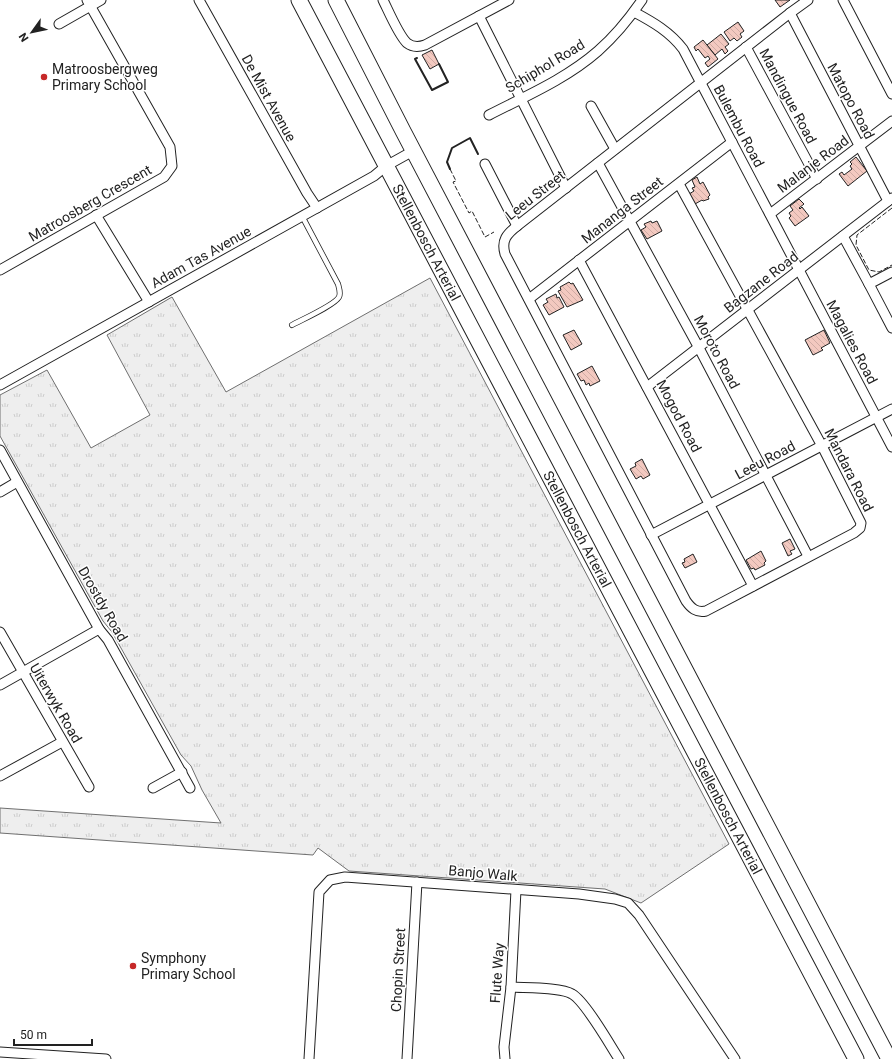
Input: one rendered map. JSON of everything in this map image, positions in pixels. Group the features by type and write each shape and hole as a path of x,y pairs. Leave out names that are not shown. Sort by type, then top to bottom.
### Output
{"main road":[{"name":"Stellenbosch Arterial","path":"299,0 856,1059"},
{"name":"Stellenbosch Arterial","path":"336,0 889,1059"}],"street":[{"path":"59,24 89,3 101,0"},
{"name":"De Mist Avenue","path":"199,0 306,193 317,208"},
{"path":"383,0 403,39 416,47 425,45 509,0"},
{"name":"Schiphol Road","path":"489,115 566,74 586,60 611,39 634,12 642,0"},
{"name":"Leeu Street","path":"652,535 504,249 506,235 808,0"},
{"path":"843,0 892,94"},
{"name":"Matroosberg Crescent","path":"0,270 164,177 172,166 173,161 170,148 89,3"},
{"name":"Bulembu Road","path":"634,12 659,26 675,39 683,49 799,270"},
{"name":"Matopo Road","path":"790,13 890,200"},
{"path":"479,16 566,188"},
{"name":"Mandingue Road","path":"746,47 817,179"},
{"path":"592,106 615,149"},
{"name":"Malanje Road","path":"770,214 892,121"},
{"name":"Mananga Street","path":"529,299 732,142"},
{"name":"Adam Tas Avenue","path":"0,385 374,176 386,166 414,151"},
{"name":"Moroto Road","path":"598,163 699,348 808,556"},
{"path":"485,164 517,226"},
{"name":"Mandara Road","path":"652,535 686,601 691,608 697,611 706,611 854,533 860,528 861,523 822,446 679,184"},
{"name":"Bagzane Road","path":"647,387 890,200"},
{"path":"96,215 148,302"},
{"path":"843,236 892,328"},
{"name":"Mogod Road","path":"580,260 753,586"},
{"name":"Magalies Road","path":"799,270 892,448"},
{"path":"869,284 892,272"},
{"name":"Leeu Road","path":"652,535 892,409"},
{"name":"Drostdy Road","path":"0,450 99,629 108,640 190,788"},
{"path":"0,492 17,482"},
{"path":"0,685 99,629"},
{"name":"Uiterwyk Road","path":"0,632 89,787"},
{"path":"0,776 62,742"},
{"path":"153,788 182,772"},
{"name":"Banjo Walk","path":"309,1059 319,892 330,880 345,877 579,894 628,902 639,915 735,1059"},
{"name":"Chopin Street","path":"407,1059 417,882"},
{"name":"Flute Way","path":"505,1059 504,1047 511,987 516,890"},
{"path":"511,987 562,990 573,994 583,1004 619,1059"},
{"path":"0,1052 68,1058 106,1059"}],"lane":[{"path":"292,325 334,303 340,297 338,284 302,216"}],"green space":[{"path":"430,278 729,844 641,903 605,889 349,871 318,848 313,855 0,833 0,808 221,823 202,790 191,766 181,755 112,632 103,621 0,436 0,395 47,370 91,448 150,415 107,335 172,297 226,392"}],"building":[{"path":"775,0 790,0 780,7"},
{"path":"738,22 744,31 740,34 742,37 737,41 734,38 730,41 724,32"},
{"path":"721,34 729,44 725,47 728,51 725,54 722,49 715,55 707,45"},
{"path":"703,40 718,59 708,67 705,63 710,59 708,56 705,58 698,49 696,51 694,47"},
{"path":"432,50 439,64 430,69 422,55"},
{"path":"856,157 867,171 848,186 839,174 842,172 844,175 852,169 850,166 852,164 850,162"},
{"path":"697,177 700,184 703,182 710,195 708,197 709,199 702,200 695,204 689,194 694,191 692,188 695,187 692,180"},
{"path":"799,199 804,204 799,208 800,209 802,207 809,216 795,226 789,218 791,216 789,213 793,210 790,206"},
{"path":"651,221 652,223 657,221 662,231 647,239 641,230 646,227 644,224"},
{"path":"569,282 571,284 573,283 583,300 567,307 558,291 561,290 560,287"},
{"path":"556,294 557,298 559,297 564,307 549,315 543,305 548,302 546,299"},
{"path":"574,330 582,344 571,350 563,335"},
{"path":"824,330 830,343 821,348 823,350 813,355 805,340"},
{"path":"592,366 600,381 590,386 589,383 586,385 584,380 581,381 577,374"},
{"path":"642,459 650,475 643,479 641,476 636,479 630,469 636,466 635,463"},
{"path":"790,539 795,549 790,551 792,554 788,556 782,543"},
{"path":"761,551 766,561 764,563 765,565 755,570 754,568 751,569 746,560"},
{"path":"693,554 697,562 685,568 682,563 685,562 684,559"}],"fence":[{"path":"450,169 456,181 453,182 469,213 472,211 485,237 494,232"},
{"path":"892,208 857,235 856,245 869,270 879,272 892,265"}],"wall":[{"path":"417,58 415,59 432,90 448,82 439,64"},
{"path":"450,169 447,162 452,148 470,138 478,154"}],"place":[{"name":"Matroosbergweg Primary School","path":"44,77"},
{"name":"Symphony Primary School","path":"133,966"}]}
